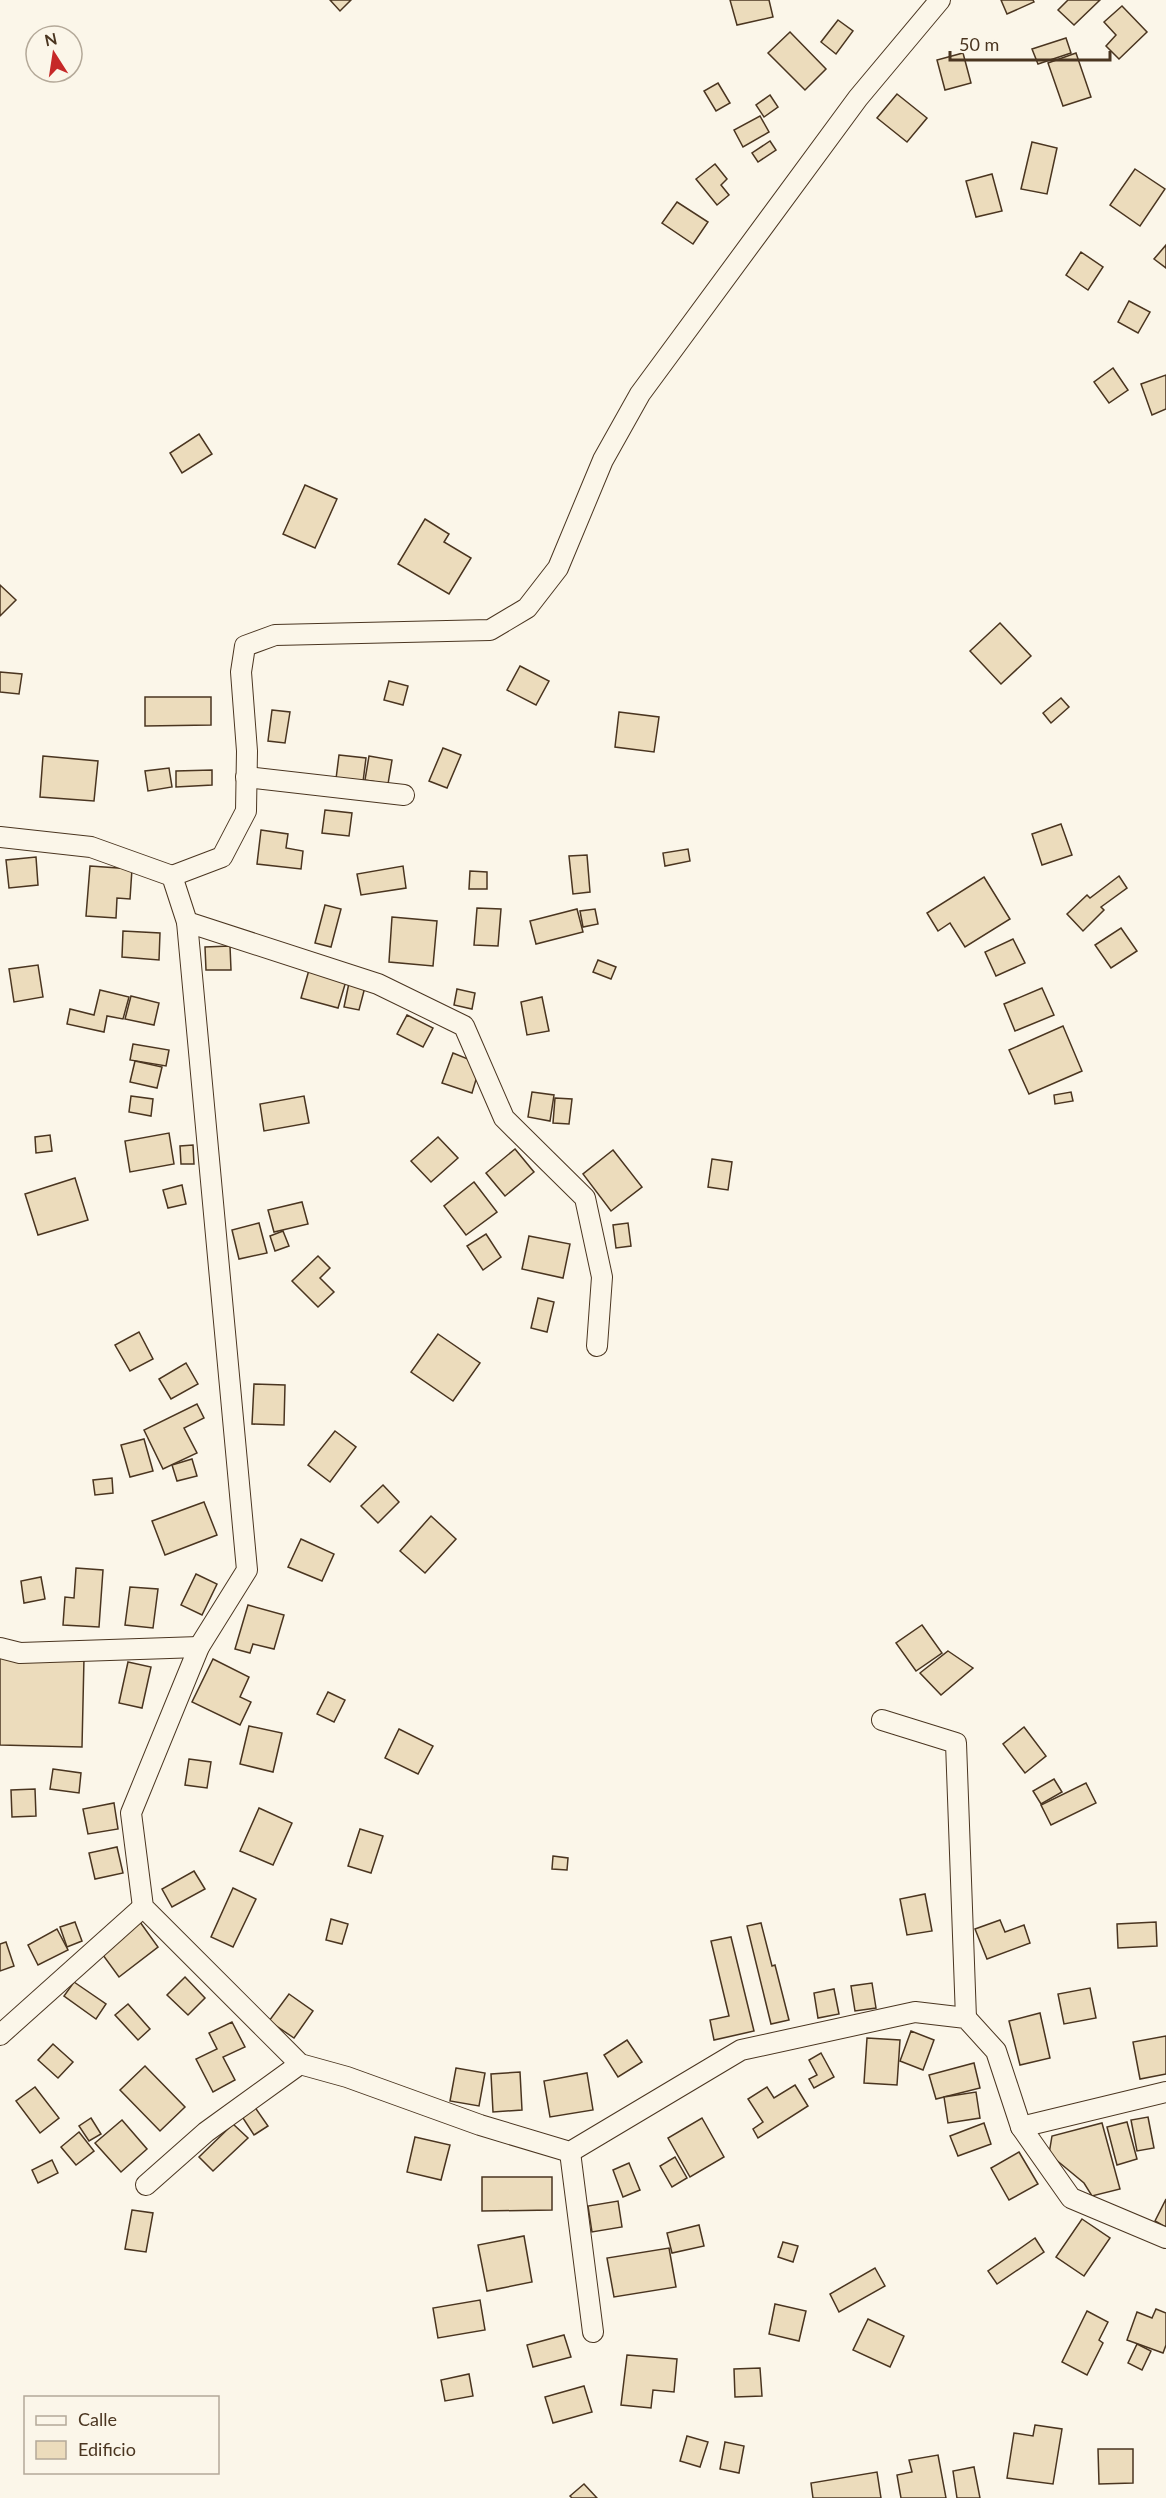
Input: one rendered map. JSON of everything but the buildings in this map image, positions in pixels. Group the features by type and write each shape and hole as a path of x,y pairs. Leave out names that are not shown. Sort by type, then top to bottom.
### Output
{"street":[{"path":"0,837 91,847 172,876 222,857 246,811 241,672 245,646 275,634 490,630 527,608 558,568 603,460 640,394 858,98 940,0"},
{"path":"246,777 404,795"},
{"path":"172,876 187,922 247,1570 199,1647 131,1813 143,1907 300,2064 347,2077 480,2125 570,2152 741,2050 915,2012 966,2018"},
{"path":"187,922 378,984 464,1026 504,1118 585,1198 602,1277 597,1346"},
{"path":"0,1648 20,1653 199,1647"},
{"path":"882,1720 956,1743 966,2018 996,2051 1021,2127 1071,2198 1166,2238"},
{"path":"0,2035 143,1907"},
{"path":"146,2185 206,2132 300,2064"},
{"path":"1021,2127 1166,2092"},
{"path":"570,2152 593,2332"}]}
